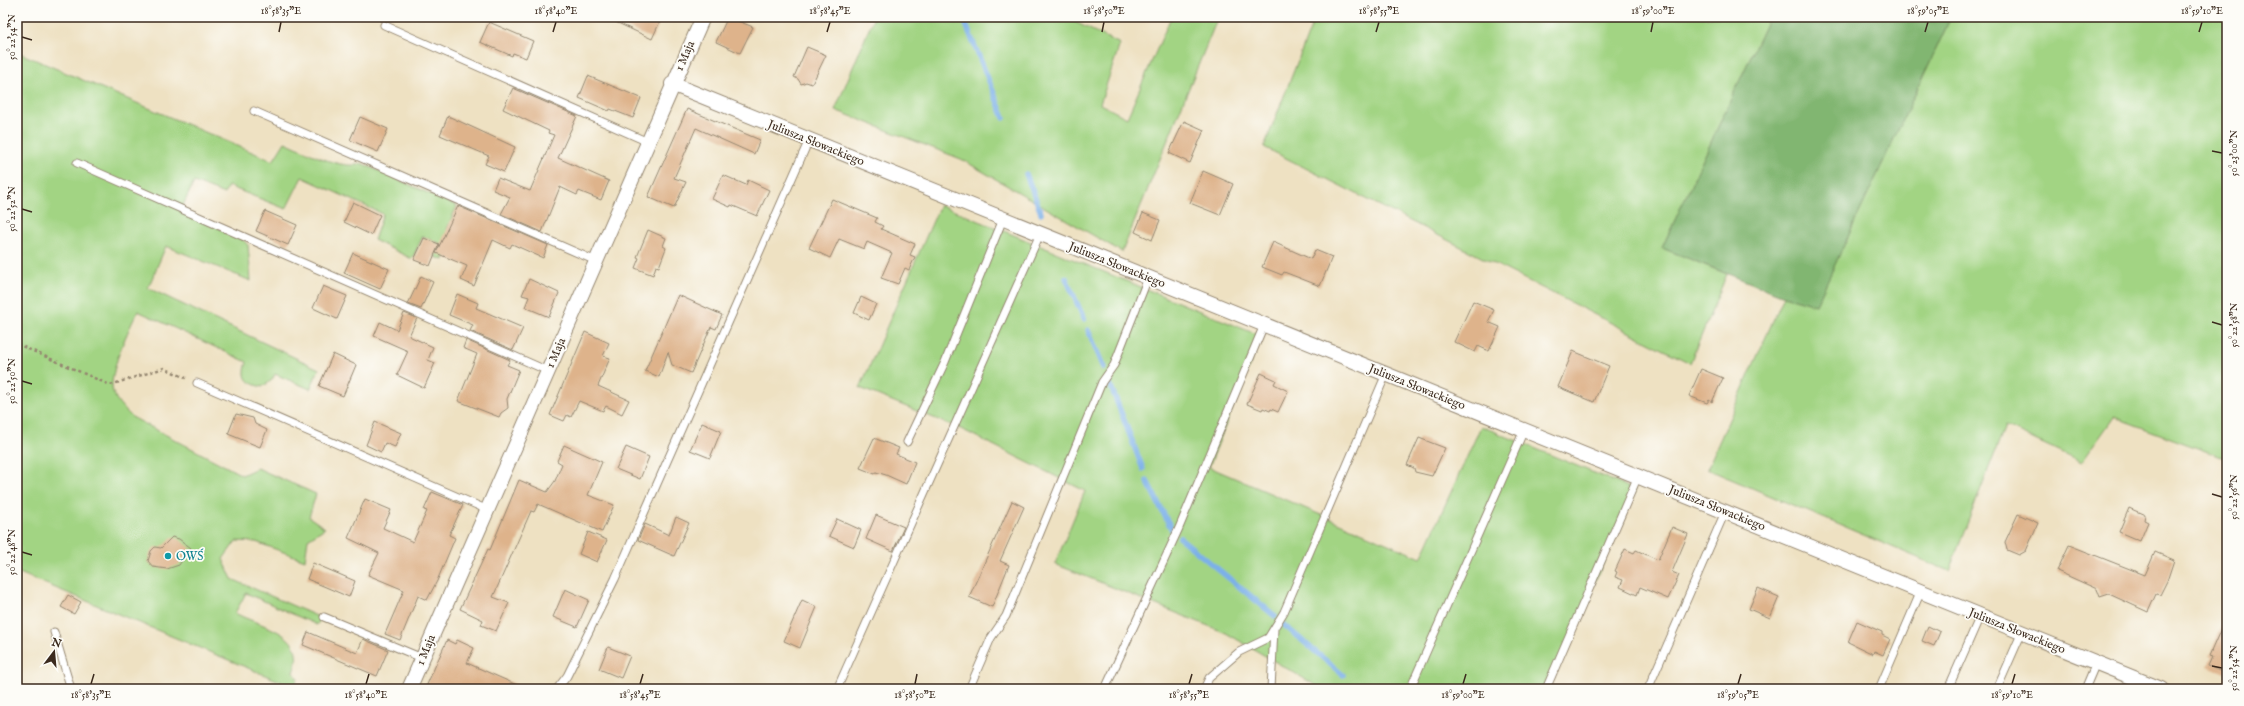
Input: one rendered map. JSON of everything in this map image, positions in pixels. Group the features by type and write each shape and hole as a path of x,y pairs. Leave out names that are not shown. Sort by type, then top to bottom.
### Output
{"street":[{"name":"1 Maja","path":"409,689 672,84 703,17"},
{"name":"Juliusza Słowackiego","path":"672,84 2022,632 2096,663 2136,684 2161,689"}],"lane":[{"path":"384,25 648,142"},
{"path":"254,111 596,261"},
{"path":"557,689 567,676 615,579 809,140"},
{"path":"77,162 548,371"},
{"path":"907,442 945,362 1003,219"},
{"path":"837,689 919,509 1040,234"},
{"path":"969,689 992,638 1006,616 1102,382 1114,365 1148,278"},
{"path":"1105,689 1179,528 1264,325"},
{"path":"1204,689 1209,678 1239,652 1268,638 1284,612 1386,374"},
{"path":"197,383 488,510"},
{"path":"1410,689 1524,430"},
{"path":"1546,689 1638,476"},
{"path":"1648,689 1725,512"},
{"path":"1879,689 1921,591"},
{"path":"1948,689 1980,616"},
{"path":"324,617 422,658"},
{"path":"1272,689 1274,628"},
{"path":"54,632 71,689"},
{"path":"1997,689 2022,632"},
{"path":"2085,689 2096,663"}],"path":[{"path":"17,344 110,385 164,368 197,383"}],"green space":[{"path":"874,17 1065,17 1120,44 1100,104 1127,118 1171,17 1218,17 1122,252 961,159 835,110"},
{"path":"1315,17 1769,17 1662,248 1727,274 1690,363 1264,147"},
{"path":"1769,17 1951,17 1816,305 1784,296 1662,248"},
{"path":"1951,17 2227,17 2227,459 2114,417 2082,462 2005,426 1949,571 1707,469 1784,296 1816,305"},
{"path":"17,52 273,161 285,142 323,159 344,165 361,163 457,206 447,228 449,235 444,260 435,257 441,244 423,236 412,259 374,240 383,214 302,177 286,209 228,186 224,194 194,182 180,212 240,237 248,245 251,281 166,246 148,288 319,369 310,389 275,374 272,380 262,387 252,384 245,376 247,362 138,311 125,338 118,358 112,387 114,396 119,404 132,417 242,475 257,468 316,494 309,517 325,528 308,539 305,560 256,542 236,541 223,559 232,579 321,618 317,625 246,593 235,613 269,627 289,639 295,648 296,659 293,672 298,679 295,684 291,685 272,678 17,572"},
{"path":"940,205 1261,336 1209,467 1421,558 1481,426 1635,490 1548,689 1322,689 1226,633 1055,564 1085,491 961,429 860,388"}],"building":[{"path":"605,17 662,17 652,39"},
{"path":"728,17 753,27 740,53 716,42"},
{"path":"489,22 533,41 526,58 513,53 512,56 480,42"},
{"path":"807,47 826,55 812,84 806,82 801,84 798,79 794,77"},
{"path":"588,76 641,98 633,118 610,109 609,111 579,98"},
{"path":"513,88 577,116 558,158 609,181 601,200 579,191 577,195 560,187 542,232 501,214 510,197 493,190 498,178 530,191 554,135 548,133 549,131 503,109"},
{"path":"687,109 760,140 754,154 696,128 674,178 686,182 674,208 648,197"},
{"path":"448,116 515,147 504,172 485,164 489,156 440,135"},
{"path":"360,117 388,129 378,152 350,140"},
{"path":"1184,121 1204,130 1190,163 1169,153"},
{"path":"1203,171 1233,184 1220,215 1190,203"},
{"path":"723,175 746,185 748,180 769,190 757,216 712,199"},
{"path":"832,199 877,218 875,222 883,226 881,229 915,244 910,255 915,257 909,270 905,268 898,284 881,278 892,253 867,242 864,249 839,239 830,258 809,248"},
{"path":"353,202 380,215 371,235 344,222"},
{"path":"458,206 548,245 543,258 512,244 510,248 493,240 474,286 461,280 467,266 436,253"},
{"path":"265,211 297,225 288,245 256,231"},
{"path":"1143,213 1160,220 1152,240 1135,232"},
{"path":"648,230 666,238 663,246 666,248 659,267 656,266 653,275 635,268 639,258 637,257"},
{"path":"424,238 439,244 430,266 414,260"},
{"path":"1273,242 1311,259 1315,250 1332,257 1320,286 1284,272 1282,275 1262,267"},
{"path":"353,253 389,269 380,289 344,273"},
{"path":"421,276 433,282 421,309 408,304"},
{"path":"529,279 559,293 549,317 525,307 529,297 522,295"},
{"path":"323,286 347,296 337,319 313,308"},
{"path":"457,294 478,303 476,308 523,328 513,350 470,331 473,325 449,315"},
{"path":"678,295 722,315 716,329 711,327 691,373 672,365 668,352 659,377 645,371"},
{"path":"861,297 876,304 869,320 854,313"},
{"path":"1473,301 1494,310 1488,322 1500,327 1489,351 1478,346 1475,352 1454,342"},
{"path":"404,313 417,318 409,336 433,347 428,360 435,363 424,388 397,375 408,351 374,336 380,322 397,330"},
{"path":"585,332 609,343 603,356 610,358 598,386 629,400 622,414 606,406 603,411 579,401 571,417 567,415 564,421 550,415"},
{"path":"466,340 510,360 507,365 519,370 507,399 508,408 501,413 499,417 458,401 477,354 463,348"},
{"path":"1573,351 1609,366 1594,402 1558,387"},
{"path":"333,354 356,365 343,396 319,386"},
{"path":"1701,369 1723,378 1712,402 1709,400 1707,403 1689,396"},
{"path":"1261,373 1276,380 1274,384 1288,391 1278,412 1263,408 1262,410 1247,404"},
{"path":"236,414 253,418 255,424 267,430 260,447 228,434"},
{"path":"375,422 401,433 395,447 385,443 381,452 366,445"},
{"path":"702,423 721,431 710,458 690,450"},
{"path":"874,438 899,448 896,454 915,462 906,484 886,475 876,472 875,474 860,468"},
{"path":"1419,438 1445,448 1432,476 1415,472 1414,468 1407,465"},
{"path":"564,445 602,462 588,495 614,505 602,532 538,504 534,512 531,511 493,597 509,603 496,631 481,625 483,620 460,609 488,549 490,550 519,480 547,492 555,481 562,464 557,461"},
{"path":"626,447 649,457 640,479 616,469"},
{"path":"432,492 463,505 449,535 455,538 437,581 427,600 418,596 400,640 385,634 404,590 368,575 379,553 348,538 365,499 391,510 383,528 413,542 427,511 424,510"},
{"path":"1012,501 1024,507 1000,561 1009,565 992,607 969,597"},
{"path":"2129,508 2145,515 2144,520 2148,522 2140,541 2119,532"},
{"path":"2018,514 2038,523 2026,551 2019,555 2007,550 2005,542"},
{"path":"876,515 904,527 893,551 866,539"},
{"path":"676,517 689,523 674,556 638,540 645,524 669,535"},
{"path":"837,519 861,530 854,547 829,536"},
{"path":"1672,527 1688,534 1672,572 1679,575 1668,599 1640,587 1637,595 1620,587 1623,580 1615,577 1617,572 1615,571 1625,549 1634,553 1636,550 1658,560"},
{"path":"588,532 607,540 597,562 579,554"},
{"name":"OWŚ","path":"172,537 179,539 191,548 179,565 167,569 153,567 148,561 151,551 155,547 161,548"},
{"path":"2069,545 2145,575 2155,552 2174,560 2167,581 2160,595 2156,594 2148,612 2109,594 2100,597 2097,589 2057,571"},
{"path":"313,563 355,581 349,597 307,579"},
{"path":"1758,588 1779,597 1770,618 1749,609"},
{"path":"565,589 589,600 577,627 553,617"},
{"path":"68,595 81,602 74,614 61,607"},
{"path":"802,600 817,607 800,648 784,641"},
{"path":"2227,615 2227,674 2208,666 2212,657 2209,656"},
{"path":"1857,621 1882,632 1882,635 1890,639 1883,655 1874,651 1873,654 1848,642"},
{"path":"1928,626 1940,632 1934,646 1922,641"},
{"path":"308,632 357,653 363,639 388,650 377,676 303,645"},
{"path":"447,640 455,644 457,640 474,648 467,663 526,689 425,689"},
{"path":"608,647 630,656 621,678 599,669"}],"waterway":[{"path":"963,17 1004,118"},
{"path":"1026,174 1041,213"},
{"path":"1066,278 1084,319"},
{"path":"1088,330 1104,368"},
{"path":"1108,379 1143,469"},
{"path":"1147,481 1172,530"},
{"path":"1180,538 1275,616"},
{"path":"1284,625 1343,675"}],"place":[{"name":"OWŚ","path":"168,556"}]}
